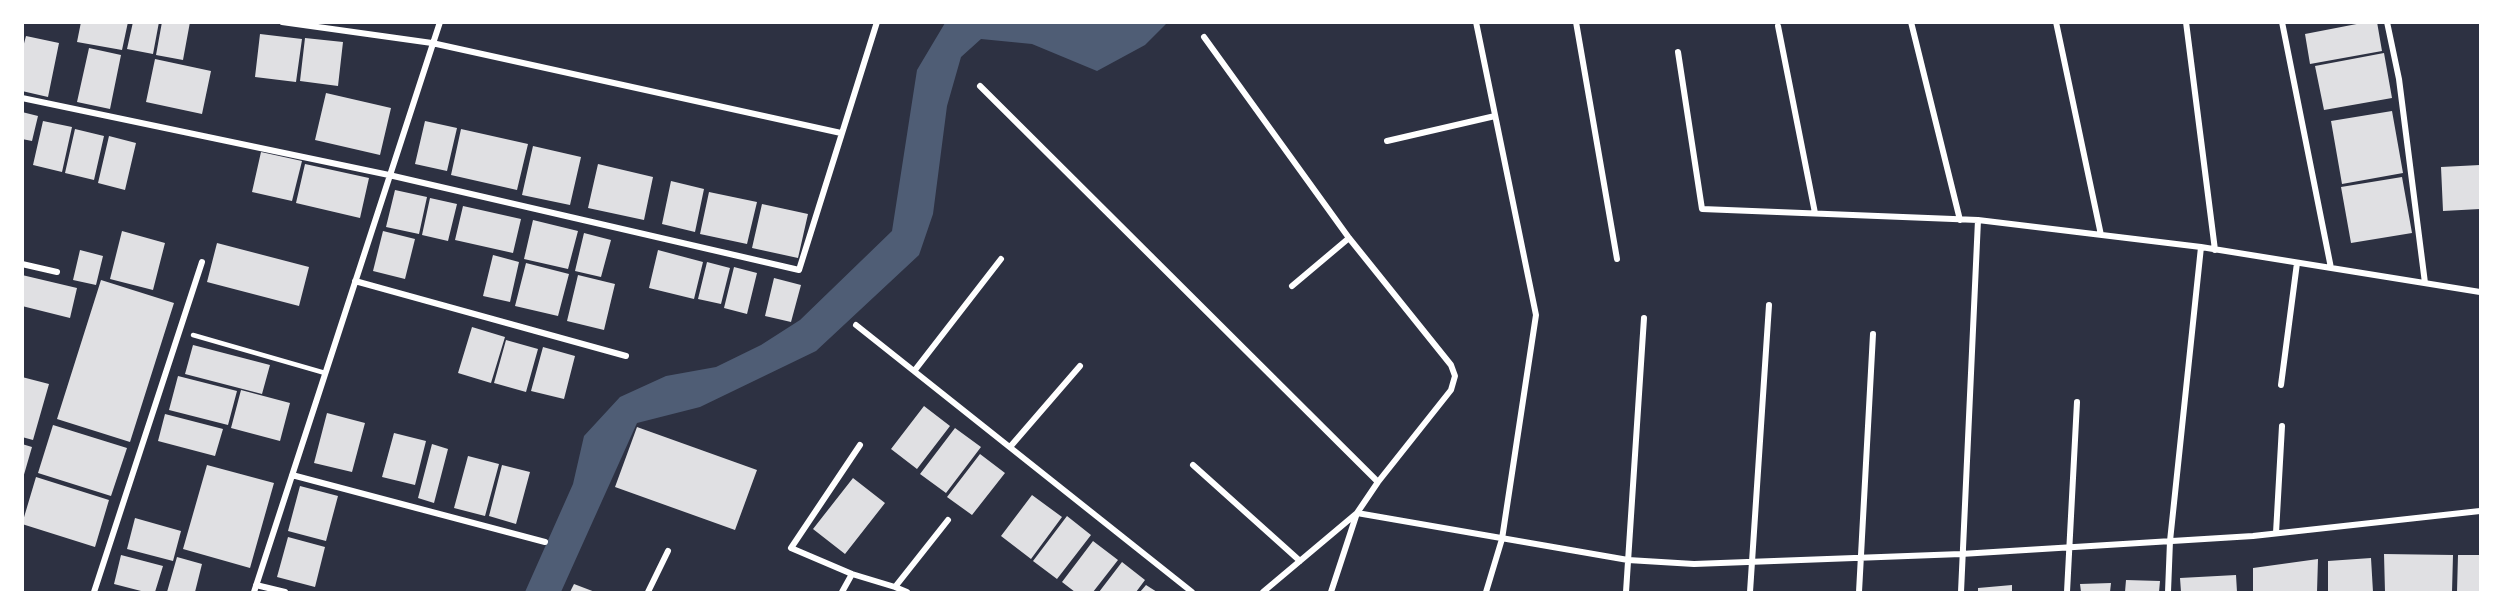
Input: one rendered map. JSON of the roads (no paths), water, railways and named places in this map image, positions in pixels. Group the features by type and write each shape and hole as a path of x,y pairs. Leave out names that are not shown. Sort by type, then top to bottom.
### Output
{"street":[{"path":"282,22 432,43 841,133"},
{"path":"254,592 440,22"},
{"path":"22,98 389,175 799,270 877,22"},
{"path":"1476,22 1536,315 1502,539 1486,592"},
{"path":"1576,22 1617,259"},
{"path":"1911,22 1960,220"},
{"path":"2056,22 2101,235"},
{"path":"2186,22 2214,250"},
{"path":"2282,22 2331,268"},
{"path":"2387,22 2399,79 2425,283"},
{"path":"1778,26 1815,213"},
{"path":"1204,37 1349,238 1451,365 1455,376 1451,390 1378,482 1357,513 1263,592"},
{"path":"1678,52 1702,209 1978,220 2201,247 2481,292"},
{"path":"980,86 1378,482"},
{"path":"1387,141 1495,116"},
{"path":"1961,592 1978,220"},
{"path":"1292,286 1349,238"},
{"path":"2168,592 2170,541 2201,247"},
{"path":"915,370 1001,259"},
{"path":"94,592 202,262"},
{"path":"2281,385 2297,263"},
{"path":"22,264 57,272"},
{"path":"355,281 626,356"},
{"path":"1750,592 1769,305"},
{"path":"1626,592 1644,318"},
{"path":"856,325 1192,592"},
{"path":"1859,592 1859,558 1873,334"},
{"path":"1010,447 1080,366"},
{"path":"2067,592 2077,402"},
{"path":"2276,533 2282,426"},
{"path":"860,445 791,548 852,574 907,592"},
{"path":"1193,465 1300,561"},
{"path":"292,475 545,542"},
{"path":"1357,513 1628,560 1694,564 1961,554 2170,541 2276,533 2481,511"},
{"path":"1331,592 1357,513"},
{"path":"896,587 948,520"},
{"path":"648,592 669,551"},
{"path":"842,592 852,574"},
{"path":"256,585 285,592"}],"lane":[{"path":"193,335 325,373"}],"water":[{"path":"945,23 1167,23 1145,45 1097,71 1032,44 981,39 961,57 947,106 933,214 919,255 816,351 700,407 637,423 561,592 525,592 573,484 584,436 620,397 666,376 716,367 761,345 800,320 892,231 917,70"}]}
